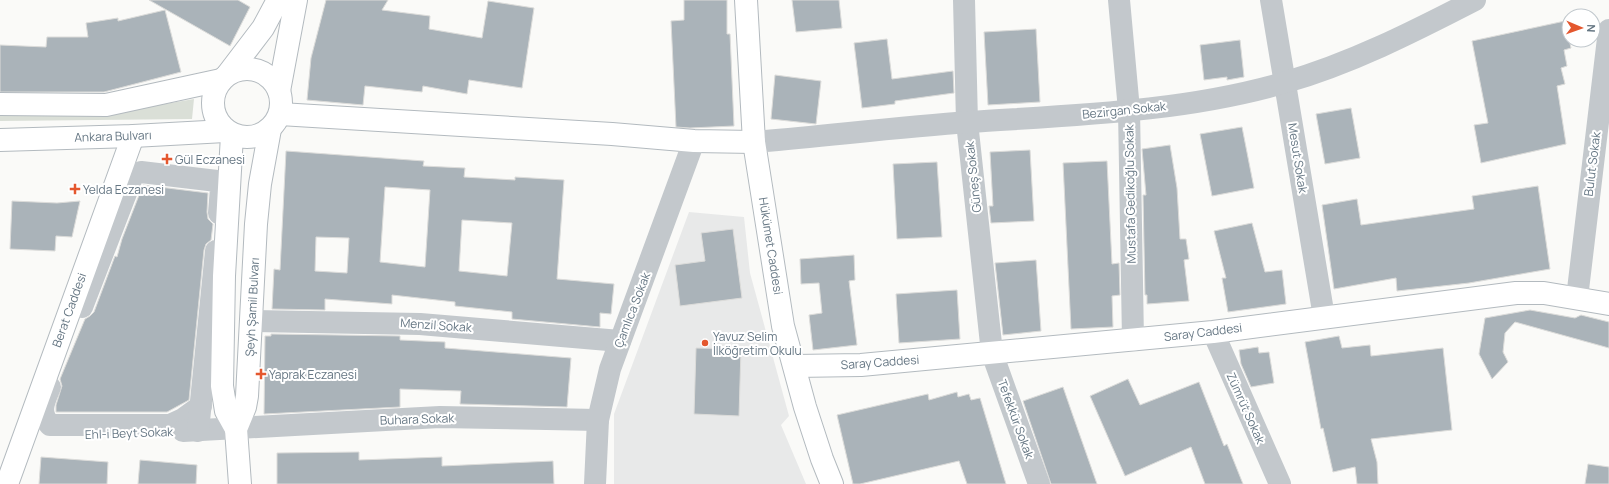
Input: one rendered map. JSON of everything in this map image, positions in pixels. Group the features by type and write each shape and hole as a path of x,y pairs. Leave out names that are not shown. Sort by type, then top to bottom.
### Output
{"main road":[{"path":"0,104 106,105 224,77 240,69 252,69 263,73 273,80 279,91 282,103 275,122 252,138 242,138 229,133 218,122 213,112 212,101 215,90 224,77 263,28 278,0"},
{"path":"279,91 296,0"},
{"name":"Hükümet Caddesi","path":"746,0 754,142 783,326 805,407 832,484"},
{"path":"275,122 612,134 694,141 754,142"},
{"name":"Şeyh Şamil Bulvarı","path":"240,484 236,430 245,407 247,396 256,224 260,184 275,122"},
{"path":"229,133 222,386 226,411 236,430"},
{"name":"Ankara Bulvarı","path":"0,140 229,133"},
{"name":"Berat Caddesi","path":"7,484 22,438 133,136"},
{"name":"Saray Caddesi","path":"795,366 861,365 1213,332 1516,293 1544,293 1609,304"}],"street":[{"name":"Güneş Sokak","path":"964,0 967,122 992,353"},
{"name":"Mustafa Gedikoğlu Sokak","path":"1119,0 1129,110 1133,340"},
{"name":"Mesut Sokak","path":"1271,0 1324,317"},
{"name":"Bezirgan Sokak","path":"754,142 967,122 1129,110 1190,103 1254,91 1286,83 1399,38 1475,0"},
{"name":"Bulut Sokak","path":"1577,298 1609,30"},
{"name":"Çamlıca Sokak","path":"595,484 598,420 610,369 694,141"},
{"path":"198,431 201,406 221,188 217,181 141,172 133,175 42,408 44,419 50,425 170,425 183,419 201,406"},
{"name":"Menzil Sokak","path":"251,321 420,324 620,341"},
{"name":"Zümrüt Sokak","path":"1213,332 1280,484"},
{"name":"Tefekkür Sokak","path":"992,353 1039,484"},
{"name":"Buhara Sokak","path":"236,430 440,417 598,420"},
{"name":"Ehl-i Beyt Sokak","path":"22,438 236,430"}],"shaded area":[{"path":"194,99 192,119 0,121 0,115 83,114 147,107"},
{"name":"Yavuz Selim İlköğretim Okulu","path":"689,212 744,217 750,273 789,416 781,425 806,484 614,484 614,414"}],"building":[{"path":"149,0 238,0 250,7 230,46"},
{"path":"326,0 388,0 382,10 430,16 429,29 482,38 488,1 534,8 522,88 469,80 467,94 423,86 422,92 365,86 363,105 307,100 311,58"},
{"path":"684,0 727,0 727,34 730,34 734,126 690,128 676,127 671,21 684,20"},
{"path":"792,0 839,0 842,28 796,32"},
{"path":"165,10 181,72 104,92 0,92 0,45 46,47 47,37 88,37 86,23 118,18 118,21"},
{"path":"1561,22 1561,48 1571,48 1564,50 1567,66 1561,68 1565,84 1557,86 1566,144 1481,163 1474,125 1488,123 1472,41"},
{"path":"1036,29 1040,102 988,105 984,32"},
{"path":"887,39 892,79 953,71 954,93 895,101 895,104 862,108 854,43"},
{"path":"1240,40 1244,77 1227,80 1227,77 1204,80 1200,45"},
{"path":"775,75 821,81 816,124 771,119"},
{"path":"1351,108 1360,158 1325,164 1316,114"},
{"path":"1242,127 1254,188 1212,196 1200,134"},
{"path":"1170,145 1177,188 1180,239 1186,239 1189,259 1184,260 1189,301 1147,304 1147,295 1145,295 1143,195 1146,195 1142,149"},
{"path":"1030,150 1034,221 991,223 989,206 993,206 990,152"},
{"path":"286,151 424,161 423,166 465,168 464,177 515,180 515,177 564,180 557,279 614,284 611,314 600,313 600,327 512,319 512,312 455,306 455,302 392,295 392,304 325,299 325,310 272,309 274,269 280,270","holes":["385,187 430,190 425,267 380,262","462,220 512,223 507,276 459,271","316,237 349,238 347,273 315,271"]},
{"path":"1107,161 1112,264 1119,263 1120,295 1112,296 1113,327 1071,329 1063,163"},
{"path":"937,162 942,237 897,239 893,164"},
{"path":"143,185 208,193 208,219 213,224 211,240 206,244 204,250 189,400 167,412 56,412 56,405 62,386 60,379 85,319 94,312 115,256 117,257 122,239"},
{"path":"1538,186 1550,269 1469,283 1397,291 1396,278 1334,289 1322,205 1357,199 1361,225 1474,209 1472,196"},
{"path":"12,201 57,203 80,201 72,237 56,236 55,251 10,249"},
{"path":"1252,223 1265,272 1282,270 1286,304 1228,312 1222,278 1226,278 1214,231"},
{"path":"733,229 742,298 680,306 675,265 705,261 701,233"},
{"path":"854,255 855,280 849,281 857,345 813,350 809,315 822,313 819,283 801,284 800,259"},
{"path":"1036,260 1041,331 1003,335 995,263"},
{"path":"957,290 960,339 899,343 896,294"},
{"path":"1530,310 1575,318 1581,315 1609,322 1609,348 1515,322 1505,333 1503,352 1508,362 1492,379 1479,354 1485,318"},
{"path":"271,334 400,336 400,340 445,342 445,348 571,358 567,407 460,404 461,391 400,389 400,407 264,414 265,336 271,336"},
{"path":"1339,336 1342,348 1370,345 1371,356 1443,348 1452,430 1371,439 1377,462 1378,484 1357,484 1355,467 1333,472 1323,428 1321,429 1305,342"},
{"path":"1258,347 1259,353 1269,352 1274,383 1251,387 1241,364 1239,350"},
{"path":"696,348 741,349 739,416 694,414"},
{"path":"1128,379 1140,405 1199,382 1224,446 1227,444 1243,484 1205,484 1191,447 1125,476 1090,396"},
{"path":"1063,387 1097,484 1051,484 1023,401"},
{"path":"957,392 958,397 969,394 971,400 980,398 1006,484 967,484 959,461 860,484 853,484 837,415 928,394 929,400"},
{"path":"359,452 359,460 442,457 442,466 553,461 554,484 277,484 277,453"},
{"path":"41,457 108,462 107,484 39,484"},
{"path":"140,460 197,465 196,484 138,484"},
{"path":"1588,464 1609,467 1609,484 1585,484"}],"place":[{"name":"Gül Eczanesi","path":"167,159"},
{"name":"Yelda Eczanesi","path":"75,189"},
{"name":"Yavuz Selim İlköğretim Okulu","path":"705,343"},
{"name":"Yaprak Eczanesi","path":"261,374"}]}
